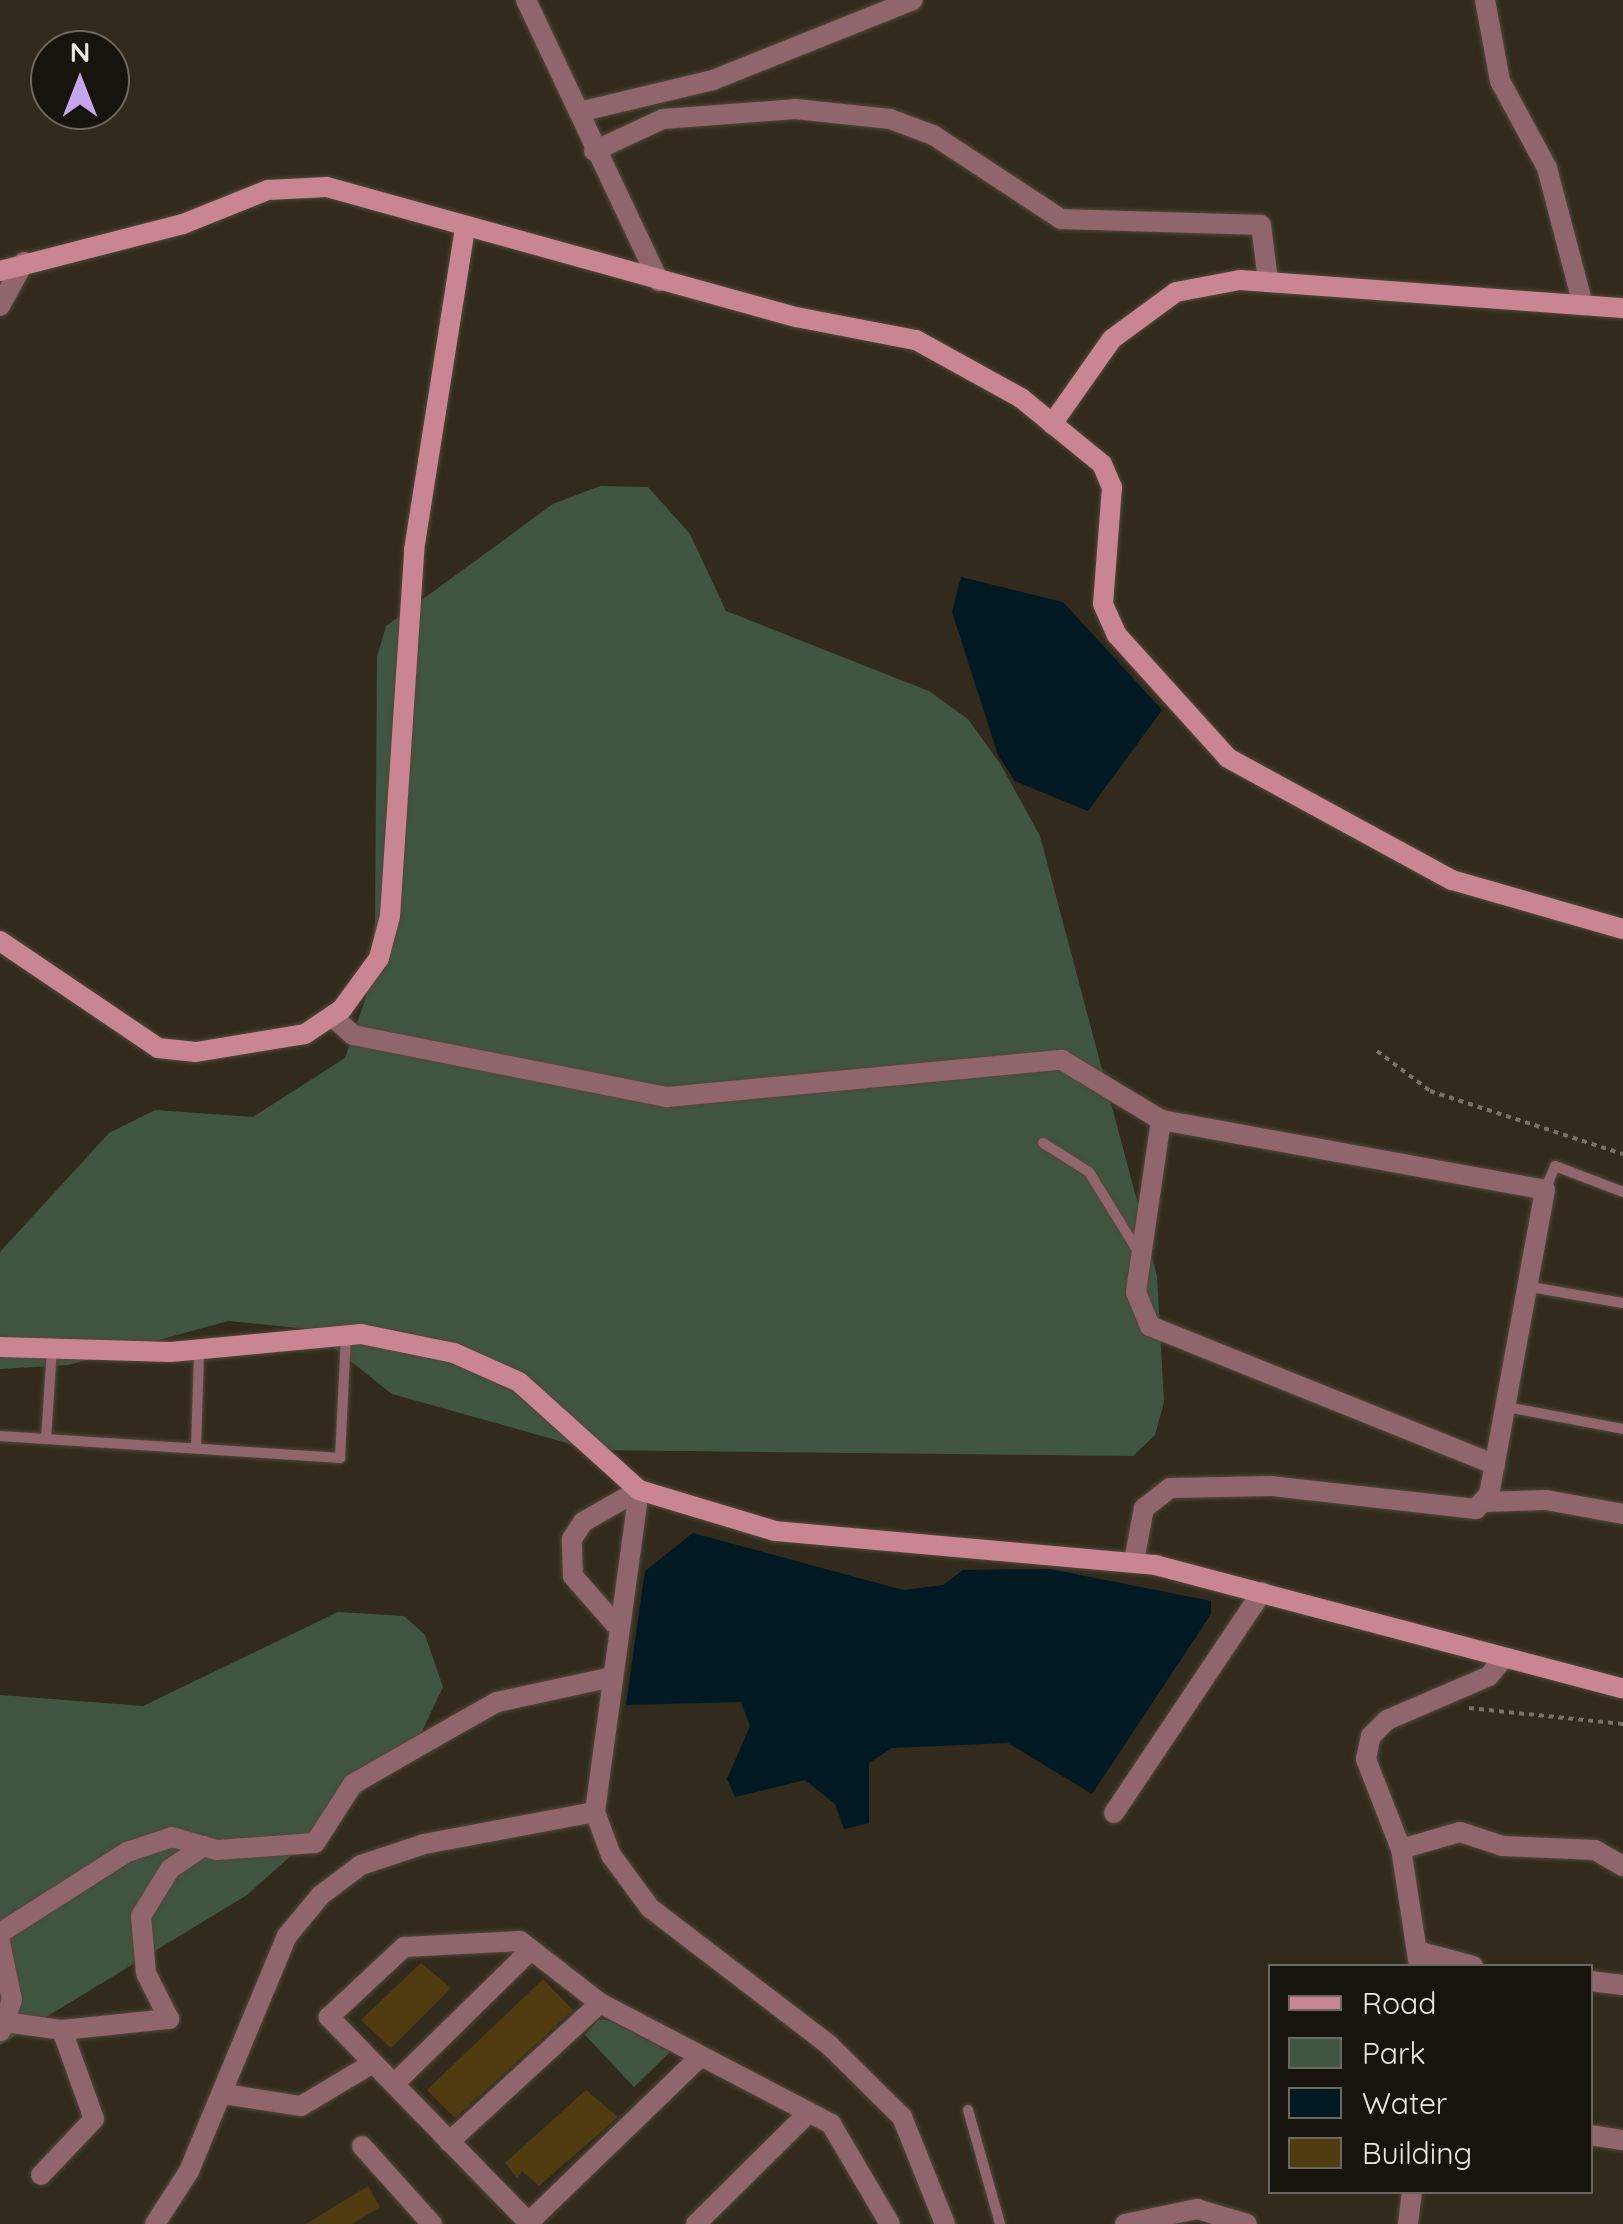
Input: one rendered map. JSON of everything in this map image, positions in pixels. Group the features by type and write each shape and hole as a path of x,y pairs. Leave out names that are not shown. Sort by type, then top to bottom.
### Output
{"street":[{"path":"526,0 658,281"},
{"path":"579,112 713,80 913,0"},
{"path":"1485,0 1500,81 1548,168 1583,305"},
{"path":"594,151 663,119 796,110 890,119 934,135 1060,219 1261,225 1268,282"},
{"path":"0,271 183,224 268,190 328,188 658,281 916,340 972,366 1102,464 1112,487 1100,565 1117,634 1228,758 1452,880 1623,928"},
{"path":"0,942 158,1048 256,1048 332,1016 379,958 390,916 414,550 465,229"},
{"path":"0,306 24,262"},
{"path":"1052,424 1140,315 1176,292 1268,282 1623,308"},
{"path":"332,1016 353,1035 667,1097 1062,1060 1089,1068 1161,1120 1545,1190 1531,1287 1495,1464 1482,1502"},
{"path":"1161,1120 1136,1292 1150,1326 1495,1464"},
{"path":"0,1347 199,1349 346,1336 454,1352 518,1382 639,1490 847,1542 1134,1561 1623,1689"},
{"path":"1134,1561 1144,1508 1170,1488 1272,1486 1459,1514 1482,1502 1546,1500 1623,1514"},
{"path":"639,1490 615,1624 595,1812 650,1908 828,2045 902,2117 945,2224"},
{"path":"615,1624 573,1576 572,1539 583,1522 639,1490"},
{"path":"1114,1814 1262,1592"},
{"path":"1458,1964 1418,1959 1401,1850 1366,1760 1371,1736 1387,1720 1489,1676 1503,1658"},
{"path":"0,1933 127,1852 172,1837 204,1846 314,1843 353,1784 456,1725 498,1702 608,1678"},
{"path":"155,2224 224,2094 287,1936 360,1864 595,1812"},
{"path":"1401,1850 1460,1832 1503,1846 1595,1850 1623,1866"},
{"path":"0,1942 12,2000 2,2028 62,2030 169,2019 146,1973 142,1916 170,1870 204,1846"},
{"path":"700,2058 529,2223 329,2017 404,1947 520,1941 600,2003 831,2124 890,2224"},
{"path":"394,2084 532,1950"},
{"path":"1593,1981 1623,1985"},
{"path":"449,2142 600,2003"},
{"path":"41,2176 94,2119 62,2030"},
{"path":"224,2094 301,2106 373,2063"},
{"path":"696,2224 807,2114"},
{"path":"1593,2136 1623,2140"},
{"path":"362,2146 425,2222"},
{"path":"1408,2224 1412,2194"},
{"path":"1125,2224 1197,2209 1247,2224"}],"lane":[{"path":"1043,1143 1089,1172 1142,1258"},
{"path":"1545,1190 1555,1166 1623,1192"},
{"path":"1531,1287 1623,1303"},
{"path":"0,1436 340,1458 346,1336"},
{"path":"46,1439 52,1348"},
{"path":"196,1448 199,1349"},
{"path":"1506,1407 1623,1430"},
{"path":"968,2110 1000,2224"}],"path":[{"path":"1376,1051 1430,1091 1623,1154"},
{"path":"1461,1710 1623,1724"}],"green space":[{"path":"600,486 648,487 690,534 726,611 929,691 968,719 1001,765 1040,836 1157,1276 1164,1402 1155,1435 1133,1456 592,1450 392,1394 310,1329 228,1321 68,1365 0,1369 0,1252 109,1133 155,1110 253,1117 345,1058 368,991 375,925 377,657 386,626 553,504"},
{"path":"338,1612 404,1616 425,1635 443,1687 416,1744 247,1895 0,2045 0,1695 143,1706"},
{"path":"598,2020 608,2020 670,2052 634,2087 585,2035"}],"water":[{"path":"961,577 1063,602 1162,710 1088,811 1015,781 998,755 952,612"},
{"path":"693,1533 903,1590 943,1585 963,1570 1050,1569 1211,1601 1211,1614 1092,1794 1008,1743 892,1748 869,1763 869,1823 844,1829 835,1804 805,1780 735,1797 727,1779 750,1726 741,1702 626,1705 645,1571"}],"building":[{"path":"421,1963 451,1988 391,2048 361,2020"},
{"path":"543,1979 573,2010 455,2118 427,2090"},
{"path":"586,2090 618,2117 539,2186 522,2171 517,2178 505,2163"},
{"path":"368,2186 380,2207 352,2224 306,2224"}]}
